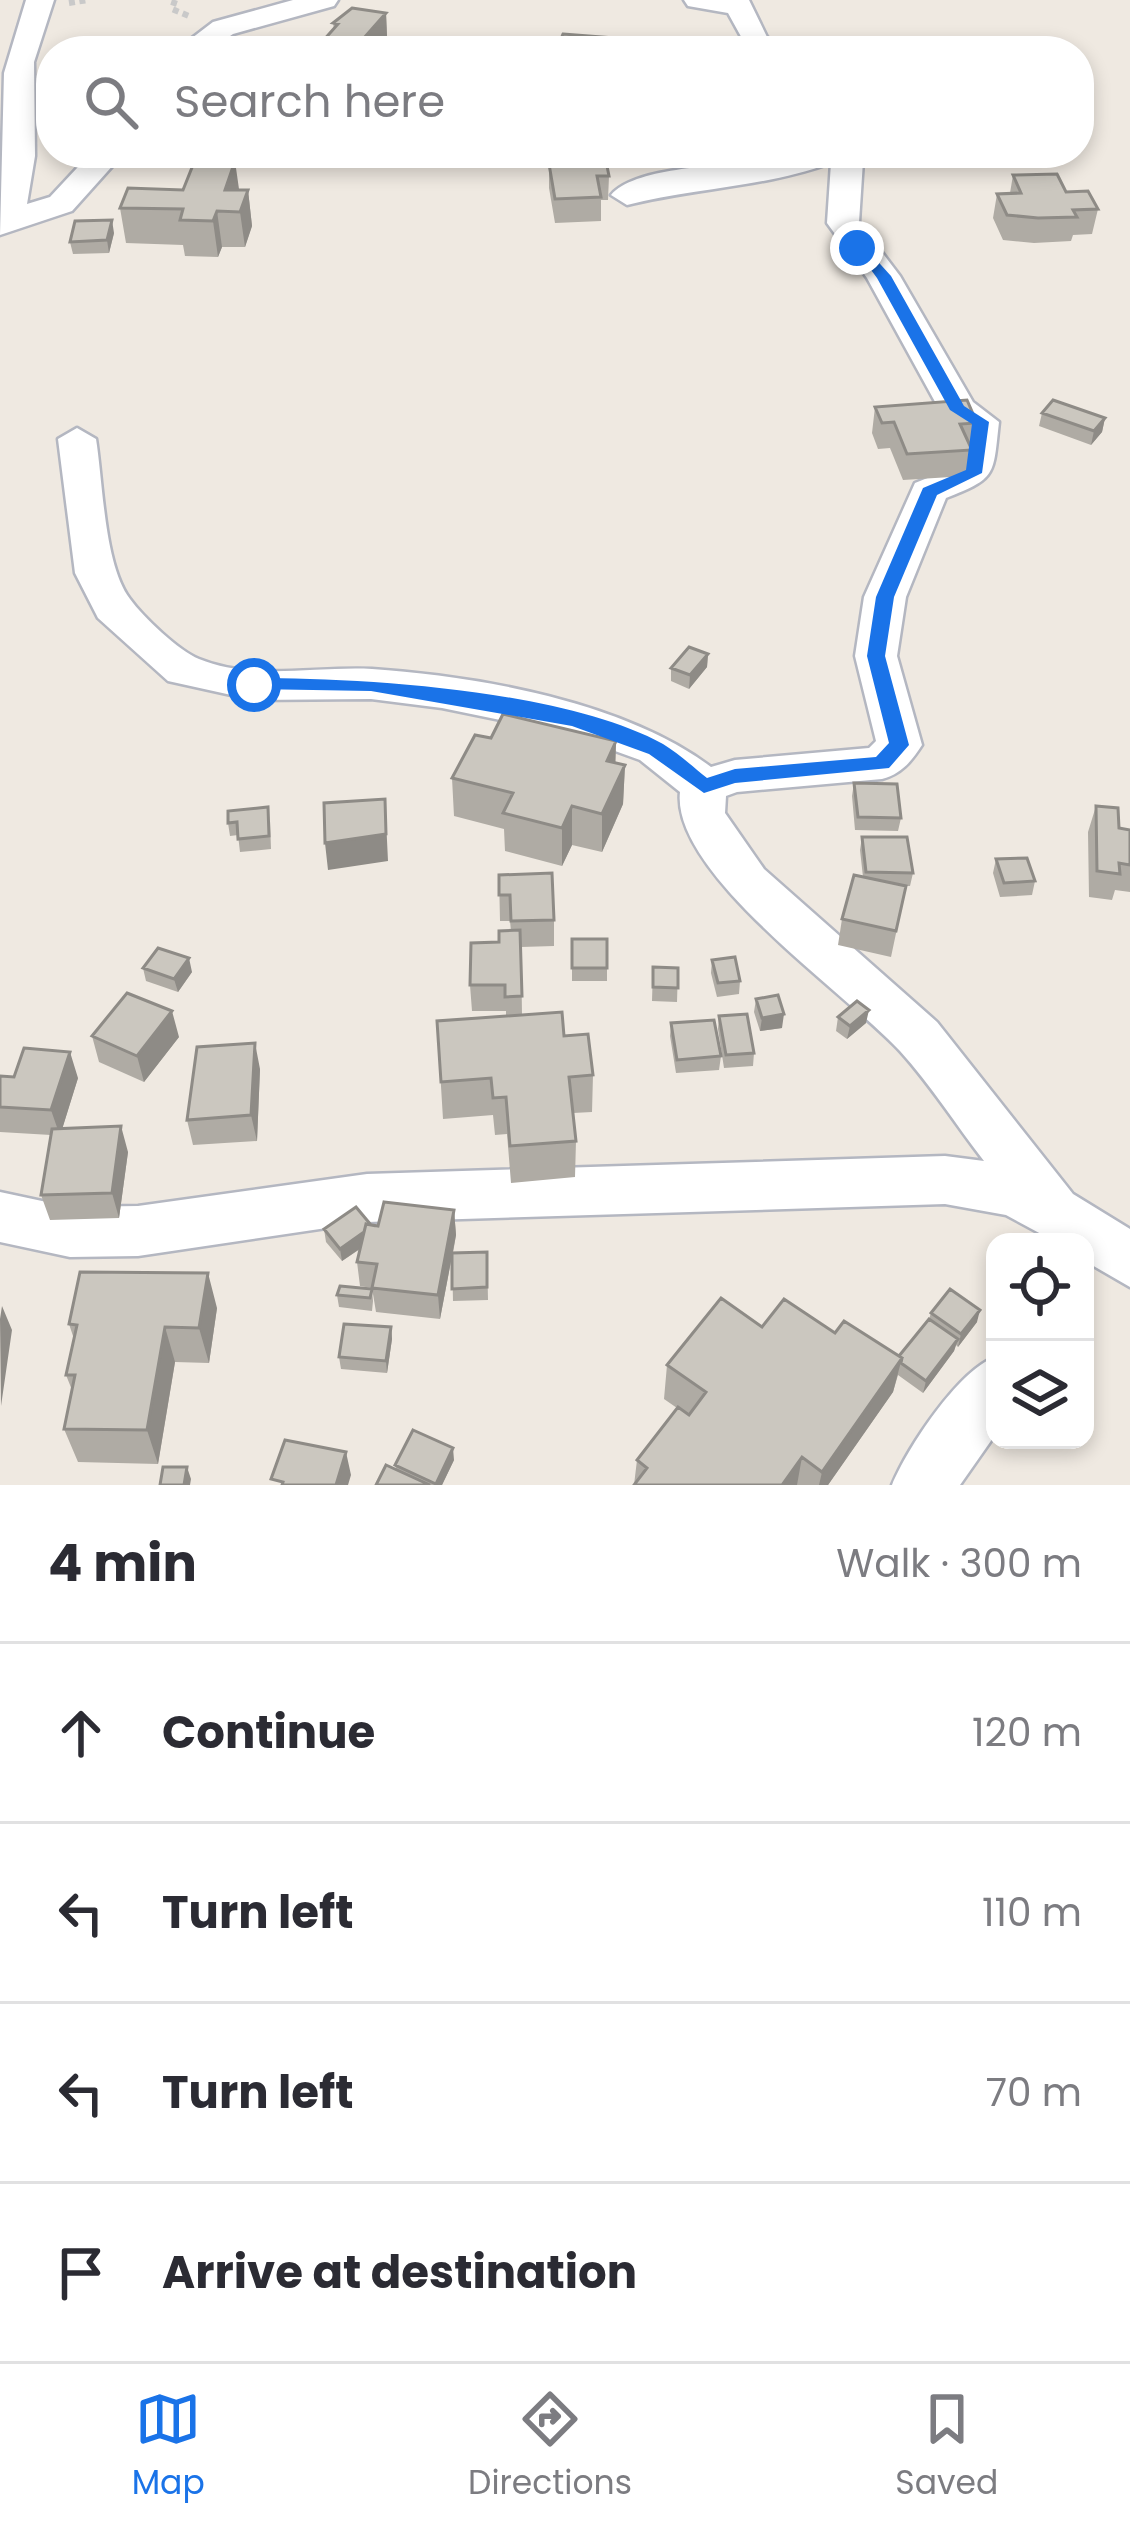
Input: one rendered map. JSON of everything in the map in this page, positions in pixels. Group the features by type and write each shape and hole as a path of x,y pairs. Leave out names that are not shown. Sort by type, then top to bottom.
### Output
{"street":[{"path":"212,36 223,28 324,0"},
{"path":"698,0 739,6 752,36"},
{"path":"2,223 23,150 18,81 23,13"},
{"path":"2,223 61,204 94,168"},
{"path":"627,195 651,185 744,177 776,168"},
{"path":"704,786 735,776 882,763 899,745 876,656 885,597 929,491 974,473 980,422 958,410 884,276 843,223 847,168"},
{"path":"77,439 96,573 113,608 183,670 254,685 371,684 575,720 656,749 704,786"},
{"path":"704,786 700,815 747,882 919,1037 1052,1208 1105,1253"},
{"path":"0,1217 70,1232 138,1231 367,1198 810,1180 979,1182 1012,1189 1052,1208"},
{"path":"923,1485 986,1397"}],"building":[{"path":"352,8 386,13 366,36 327,36 338,24 333,23"},
{"path":"192,168 233,168 225,190 248,190 240,212 217,211 213,221 180,220 183,209 120,208 128,188 183,190"},
{"path":"550,168 607,168 609,176 597,176 601,197 555,199"},
{"path":"1057,174 1066,192 1088,191 1098,209 1073,210 1077,217 1007,215 997,194 1021,193 1013,175"},
{"path":"112,220 107,240 70,242 75,221"},
{"path":"967,400 977,423 960,424 972,450 907,454 894,422 882,423 875,407"},
{"path":"1053,400 1105,418 1094,431 1042,413"},
{"path":"689,647 708,654 690,675 671,668"},
{"path":"503,714 616,741 607,761 625,765 602,814 572,806 562,828 503,813 513,793 452,778 475,735 491,738"},
{"path":"854,783 897,784 901,818 858,817"},
{"path":"385,799 386,834 325,843 324,803"},
{"path":"1096,806 1118,808 1119,828 1130,830 1130,865 1119,863 1120,874 1097,871"},
{"path":"268,807 269,836 238,839 237,822 228,823 228,811"},
{"path":"862,837 907,837 913,873 866,872"},
{"path":"1027,858 1035,881 1004,883 996,859"},
{"path":"552,873 554,920 511,921 510,895 499,895 499,875"},
{"path":"854,875 906,886 896,931 842,919"},
{"path":"520,930 522,996 505,997 505,985 470,985 471,943 499,942 499,931"},
{"path":"572,939 607,939 607,968 572,968"},
{"path":"158,948 189,958 174,979 143,968"},
{"path":"735,957 740,981 718,983 712,960"},
{"path":"653,967 678,968 678,988 653,987"},
{"path":"127,993 172,1011 137,1056 92,1036"},
{"path":"778,995 784,1014 762,1018 756,999"},
{"path":"857,1001 869,1010 850,1026 838,1017"},
{"path":"562,1012 564,1036 588,1034 593,1075 569,1077 576,1141 510,1146 506,1097 493,1098 491,1078 441,1082 437,1021"},
{"path":"747,1014 754,1053 726,1055 719,1016"},
{"path":"714,1020 721,1056 677,1060 671,1023"},
{"path":"255,1043 251,1115 187,1120 197,1047"},
{"path":"24,1048 70,1052 51,1110 0,1107 0,1076 14,1077"},
{"path":"121,1126 112,1193 41,1195 52,1129"},
{"path":"384,1202 454,1210 438,1295 372,1288 377,1264 357,1262 366,1224 378,1226"},
{"path":"356,1207 371,1225 366,1224 364,1232 340,1249 324,1229"},
{"path":"487,1252 487,1287 452,1289 452,1253"},
{"path":"80,1272 208,1273 199,1328 165,1327 147,1430 64,1429 75,1375 66,1375 77,1325 69,1324"},
{"path":"340,1286 372,1289 370,1298 337,1295"},
{"path":"950,1289 980,1310 961,1334 931,1313"},
{"path":"721,1298 762,1327 784,1299 835,1333 844,1321 902,1358 822,1472 802,1457 782,1485 634,1485 647,1468 637,1460 678,1407 689,1415 706,1392 667,1365"},
{"path":"929,1319 958,1339 926,1381 901,1363 899,1356"},
{"path":"344,1324 391,1327 386,1361 339,1357"},
{"path":"413,1430 453,1448 436,1484 395,1465"},
{"path":"285,1440 346,1452 336,1485 282,1485 271,1479"},
{"path":"386,1465 430,1485 376,1485"},
{"path":"163,1467 187,1467 184,1485 160,1485"}],"route":[{"path":"254,685 371,684 575,720 656,749 704,786 735,776 882,763 899,745 876,656 885,597 929,491 974,473 981,442 980,422 958,410 884,276 857,248"}]}
